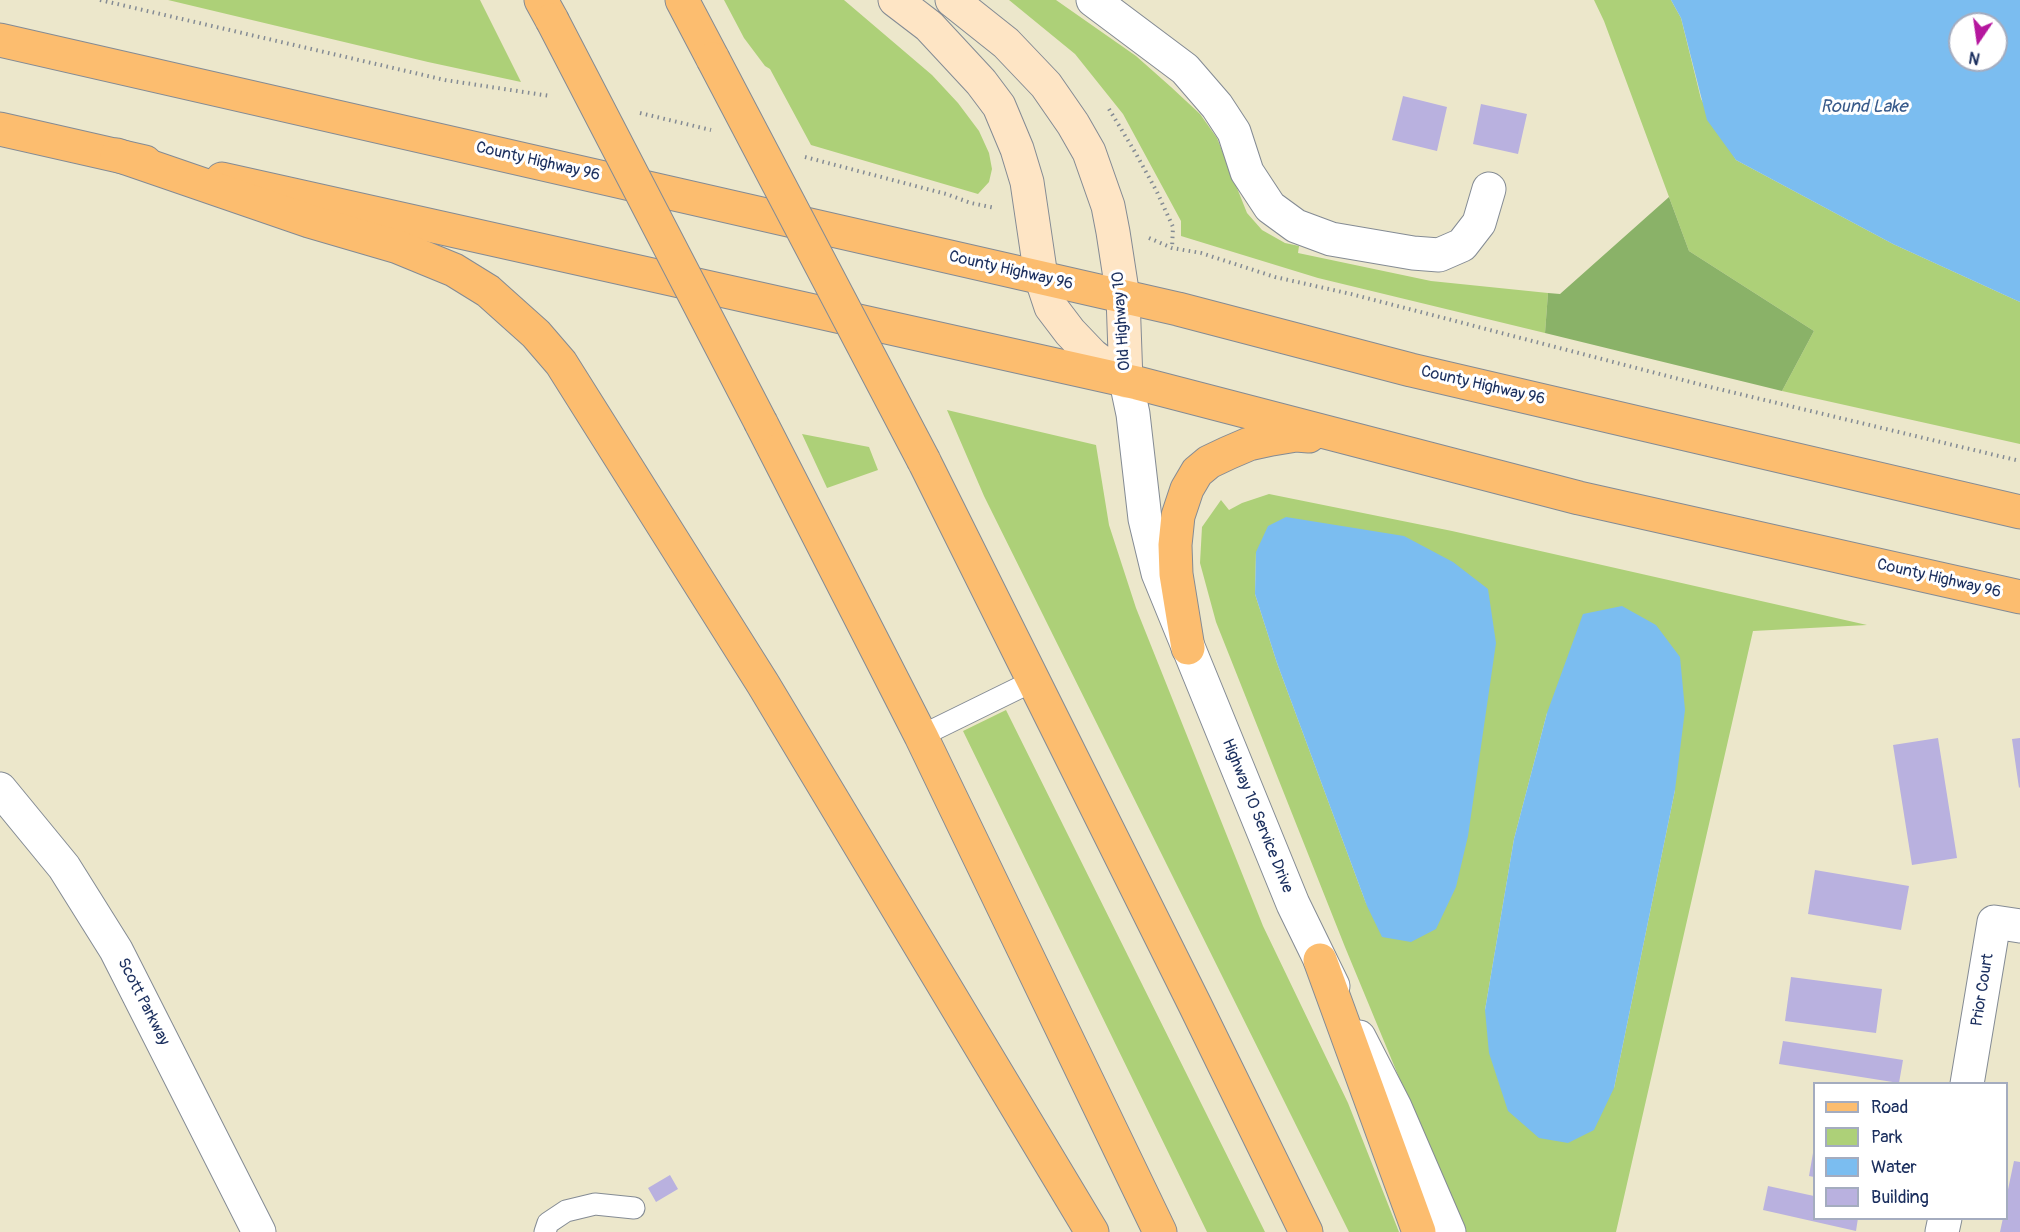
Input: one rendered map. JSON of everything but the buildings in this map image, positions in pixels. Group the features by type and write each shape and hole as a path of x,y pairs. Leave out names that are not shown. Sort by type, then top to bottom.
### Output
{"main road":[{"path":"682,0 924,461 1305,1232"},
{"path":"547,10 921,736 1160,1232"},
{"name":"County Highway 96","path":"0,40 1178,309 1411,370 2020,512"},
{"name":"County Highway 96","path":"0,129 1126,381 1579,498 2020,597"},
{"path":"117,155 309,221 398,246 445,266 488,291 536,334 567,373 763,684 1092,1232"},
{"path":"1188,648 1176,574 1175,545 1178,516 1187,489 1197,472 1209,462 1249,444 1296,435 1373,445"},
{"path":"1320,960 1419,1232"}],"street":[{"name":"Old Highway 10","path":"895,0 928,26 981,82 999,106 1017,149 1027,182 1041,277 1051,306 1070,332 1092,355 1126,381"},
{"name":"Old Highway 10","path":"952,0 1006,43 1046,85 1073,123 1089,152 1101,182 1113,232 1123,297 1126,381"},
{"path":"1093,0 1185,69 1217,106 1234,132 1247,172 1270,207 1296,226 1331,239 1413,253 1439,255 1462,244 1479,224 1489,189"},
{"name":"Highway 10 Service Drive","path":"1126,381 1133,414 1141,488 1151,546 1167,599 1293,904 1395,1107 1449,1232"},
{"name":"Scott Parkway","path":"0,789 64,867 116,950 259,1232"},
{"name":"Prior Court","path":"1967,1082 1994,922 2020,926"}],"lane":[{"path":"921,736 1033,681"},
{"path":"545,1232 548,1222 566,1211 595,1204 634,1208"}],"path":[{"path":"100,0 445,80 555,97"},
{"path":"638,112 713,131"},
{"path":"805,156 971,203 1033,216"},
{"path":"1113,232 1150,238 1172,248 1201,253 1275,277 1351,294 1706,386 2020,461"}],"green space":[{"path":"168,0 480,0 521,82 428,62"},
{"path":"724,0 844,0 932,75 958,103 979,131 989,153 992,169 989,182 978,194 811,145 770,69 765,66 744,38"},
{"path":"1009,0 1056,0 1136,56 1200,114 1217,138 1247,213 1262,230 1285,243 1299,246 1298,253 1431,281 1548,293 1545,333 1318,278 1181,236 1181,221 1123,114 1075,54"},
{"path":"1594,0 1671,0 1681,18 1701,99 1736,160 1893,244 2020,302 2020,444 1782,391 1814,331 1689,251 1604,21"},
{"path":"1669,197 1689,251 1814,331 1782,391 1545,333 1548,293 1560,294"},
{"path":"947,410 1096,445 1109,525 1136,608 1263,926 1348,1103 1399,1232 1349,1232 984,496"},
{"path":"802,434 869,447 878,470 827,488"},
{"path":"1269,494 1452,531 1867,625 1753,631 1616,1232 1463,1232 1345,947 1216,622 1200,563 1202,527 1221,500 1229,510","holes":["1256,552 1367,906 1277,663 1255,594","1547,713 1675,790 1614,1088 1485,1010 1514,839"]},
{"path":"1006,710 1265,1232 1207,1232 963,731"}],"water":[{"name":"Round Lake","path":"1671,0 2020,0 2020,302 1893,244 1736,160 1707,120 1681,18"},
{"path":"1286,517 1404,536 1453,562 1488,589 1496,643 1468,836 1456,887 1436,929 1411,942 1382,937 1367,906 1277,663 1255,594 1256,552 1268,526"},
{"path":"1622,606 1656,625 1680,657 1685,710 1675,790 1614,1088 1594,1130 1568,1143 1539,1138 1508,1111 1489,1053 1485,1010 1514,839 1547,713 1583,614"}]}
